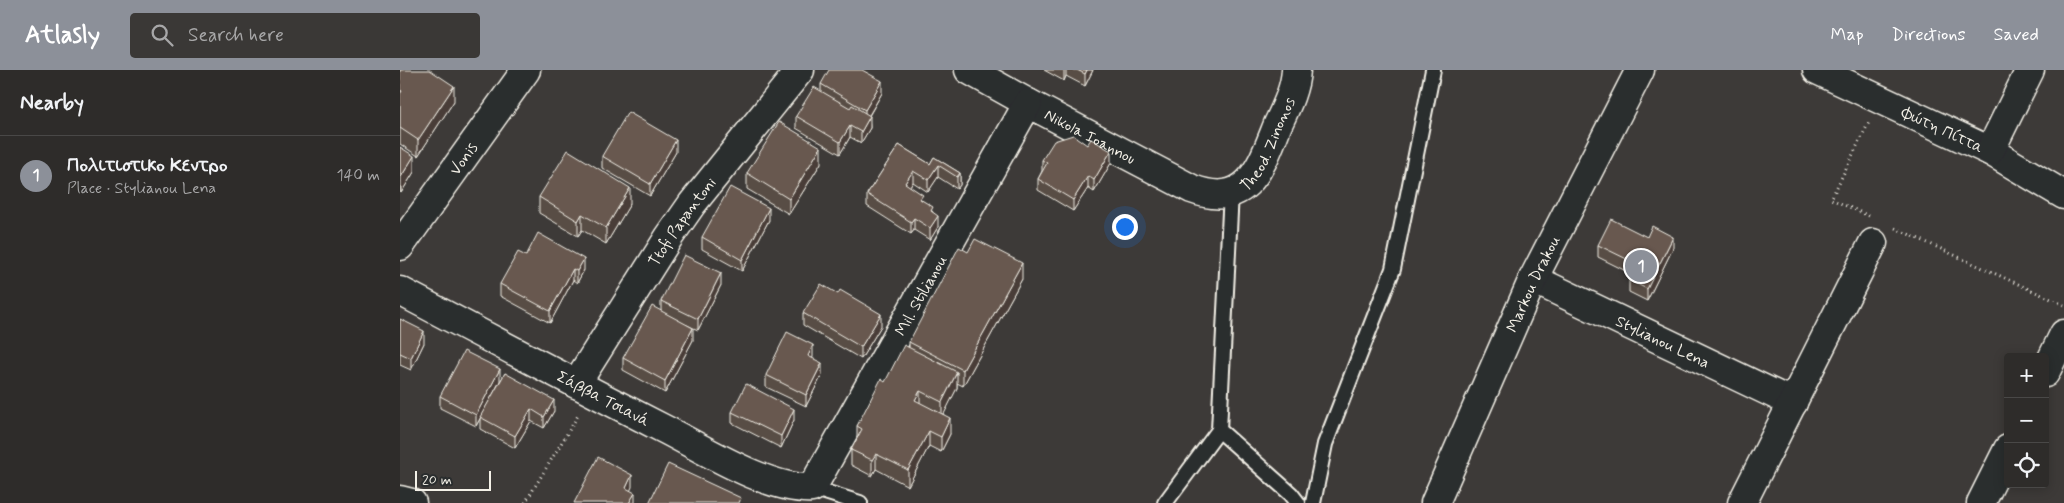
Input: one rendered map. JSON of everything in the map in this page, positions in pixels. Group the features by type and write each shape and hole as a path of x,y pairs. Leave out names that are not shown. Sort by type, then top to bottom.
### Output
{"street":[{"name":"Vonis","path":"400,246 526,70"},
{"name":"Ttofi Papantoni","path":"584,388 668,237 692,204 800,70"},
{"name":"Nikola Ioannou","path":"969,70 1192,190 1202,194 1223,193"},
{"name":"Theod. Zinonos","path":"1223,193 1245,185 1259,170 1291,95 1296,70"},
{"name":"Markou Drakou","path":"1435,503 1533,279 1640,70"},
{"name":"Φώτη Πίττα","path":"1817,70 1990,151 2064,195"},
{"path":"1990,151 2030,70"},
{"name":"Mil. Stilianou","path":"812,488 1028,103"},
{"path":"1742,503 1880,230"},
{"name":"Stylianou Lena","path":"1533,279 1792,403"},
{"name":"Σάββα Τσιανά","path":"400,291 584,388 763,479 798,489 812,488"},
{"path":"2054,367 2064,334"},
{"path":"1981,503 2004,457"},
{"path":"400,500 412,503"}],"lane":[{"path":"1312,503 1324,444 1392,269 1433,70"},
{"path":"1165,503 1219,430 1223,193"},
{"path":"1219,430 1291,494 1298,503"},
{"path":"812,488 860,503"}],"path":[{"path":"1880,99 1831,199 1880,230 2064,305"},
{"path":"525,503 584,388"}],"building":[{"path":"400,70 430,70 454,86 418,140 400,128 400,94 402,91 400,90"},
{"path":"829,70 862,70 882,81 865,110 821,84"},
{"path":"1077,70 1087,70 1085,74"},
{"path":"814,87 850,108 852,105 870,116 861,132 850,126 840,142 796,116"},
{"path":"628,112 676,140 650,184 602,156"},
{"path":"779,122 821,147 789,199 747,173"},
{"path":"1073,135 1087,145 1091,139 1111,151 1094,180 1088,176 1073,200 1038,179 1047,163 1042,160 1054,141"},
{"path":"899,145 930,164 934,157 960,173 957,177 938,165 928,180 913,171 905,183 923,195 920,199 933,207 931,211 938,216 930,228 914,218 911,222 867,194"},
{"path":"400,147 414,156 401,177 400,176"},
{"path":"568,150 630,188 606,228 582,214 578,221 539,197"},
{"path":"730,187 769,208 742,260 702,237"},
{"path":"1611,219 1647,237 1652,226 1673,237 1647,289 1629,280 1637,264 1598,245"},
{"path":"538,233 584,259 577,271 573,269 550,311 500,284 518,252 526,256"},
{"path":"975,239 1022,263 963,370 909,342 959,247 968,252"},
{"path":"684,255 721,273 698,319 661,301"},
{"path":"821,284 838,294 840,290 881,314 861,347 803,313"},
{"path":"652,306 693,328 665,381 623,358"},
{"path":"400,319 424,331 411,358 400,353"},
{"path":"787,332 813,345 808,356 822,363 806,395 766,375"},
{"path":"904,345 957,372 942,402 920,391 915,400 950,418 941,437 929,431 908,470 876,454 872,460 851,450 862,429 857,426 881,379 885,382"},
{"path":"464,351 500,369 476,415 440,396"},
{"path":"505,373 554,400 544,417 531,409 515,436 480,417"},
{"path":"746,384 794,409 781,436 732,412"},
{"path":"598,457 632,475 626,488 635,493 629,503 574,503"},
{"path":"668,464 741,498 739,503 649,503"}],"place":[{"name":"Πολιτιστικο Κεντρο","path":"1641,266"}]}
